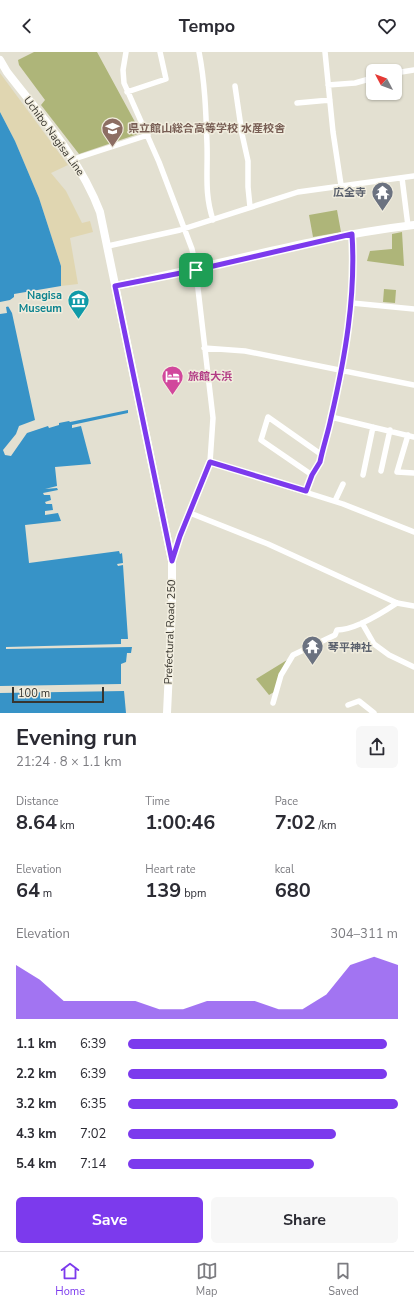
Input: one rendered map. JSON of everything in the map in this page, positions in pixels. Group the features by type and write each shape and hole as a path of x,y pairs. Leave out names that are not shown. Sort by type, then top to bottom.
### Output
{"main road":[{"name":"Uchibo Nagisa Line","path":"0,60 7,72 74,159 95,200 108,246 115,286"},
{"path":"115,286 196,270 352,234 411,226"},
{"name":"Prefectural Road 250","path":"115,286 172,561 172,614 167,713"}],"street":[{"path":"126,52 123,78 127,92 148,135 185,228 196,270 213,418 210,462 180,536 172,561"},
{"path":"127,92 166,79 160,52"},
{"path":"199,52 204,91 207,143 207,199 213,220"},
{"path":"325,52 341,185"},
{"path":"402,73 414,70"},
{"path":"328,86 355,83 366,80"},
{"path":"236,86 242,134 248,161 250,207"},
{"path":"297,103 330,100"},
{"path":"74,159 148,135"},
{"path":"108,246 185,228 298,192 414,176"},
{"path":"402,178 411,226"},
{"path":"306,491 322,455 331,417 352,303 354,264 352,234"},
{"path":"352,303 414,309"},
{"path":"204,348 245,351 414,386"},
{"path":"312,475 261,440 268,417 322,455"},
{"path":"331,417 411,436 397,472 414,473"},
{"path":"363,475 373,427"},
{"path":"381,471 390,430"},
{"path":"210,462 306,491 414,532"},
{"path":"335,501 343,484"},
{"path":"190,513 268,544 397,604 414,606"},
{"path":"273,702 282,675 293,655 335,635 337,630 345,630 362,623 397,604"},
{"path":"362,623 374,644 390,655 414,667"},
{"path":"348,705 359,701 374,713"}],"green space":[{"path":"34,52 97,52 141,133 79,154 41,105 45,100 19,65 18,60"},
{"path":"337,210 341,232 313,237 309,215"},
{"path":"402,232 404,266 367,261 370,251 392,249 392,234"},
{"path":"384,289 396,290 395,303 383,302"},
{"path":"287,660 274,692 269,695 256,679"}],"sand":[{"path":"0,73 68,165 51,173 66,191 82,223 90,221 93,232 70,238 78,284 61,286 61,266 39,198 15,141 0,112"}],"water":[{"path":"0,112 15,141 39,198 61,266 61,286 14,294 14,297 10,300 8,306 12,313 35,420 19,426 16,434 3,450 5,455 11,456 27,433 48,426 49,428 59,425 59,423 128,410 128,413 72,425 72,428 81,426 91,464 55,467 57,486 45,489 57,488 58,490 43,493 44,495 50,495 51,500 45,502 46,504 52,504 53,510 45,511 45,515 58,513 61,521 25,525 29,563 119,551 120,554 122,553 123,563 117,564 118,566 123,565 128,639 121,639 121,644 6,647 6,649 132,647 131,653 127,653 126,662 121,664 121,684 0,686"},
{"path":"124,691 126,713 0,713 0,693"}],"pier":[{"path":"15,299 12,301 10,306 6,307 7,313 0,314 0,302"}],"place":[{"name":"県立館山総合高等学校 水産校舎","path":"112,148"},
{"name":"広全寺","path":"382,212"},
{"name":"Nagisa Museum","path":"78,320"},
{"name":"旅館大浜","path":"173,396"},
{"name":"琴平神社","path":"312,666"}],"route":[{"path":"352,234 354,264 352,303 344,355 322,455 320,462 306,488 306,491 210,462 180,536 172,561 115,286 196,270 332,237 352,234"}]}
